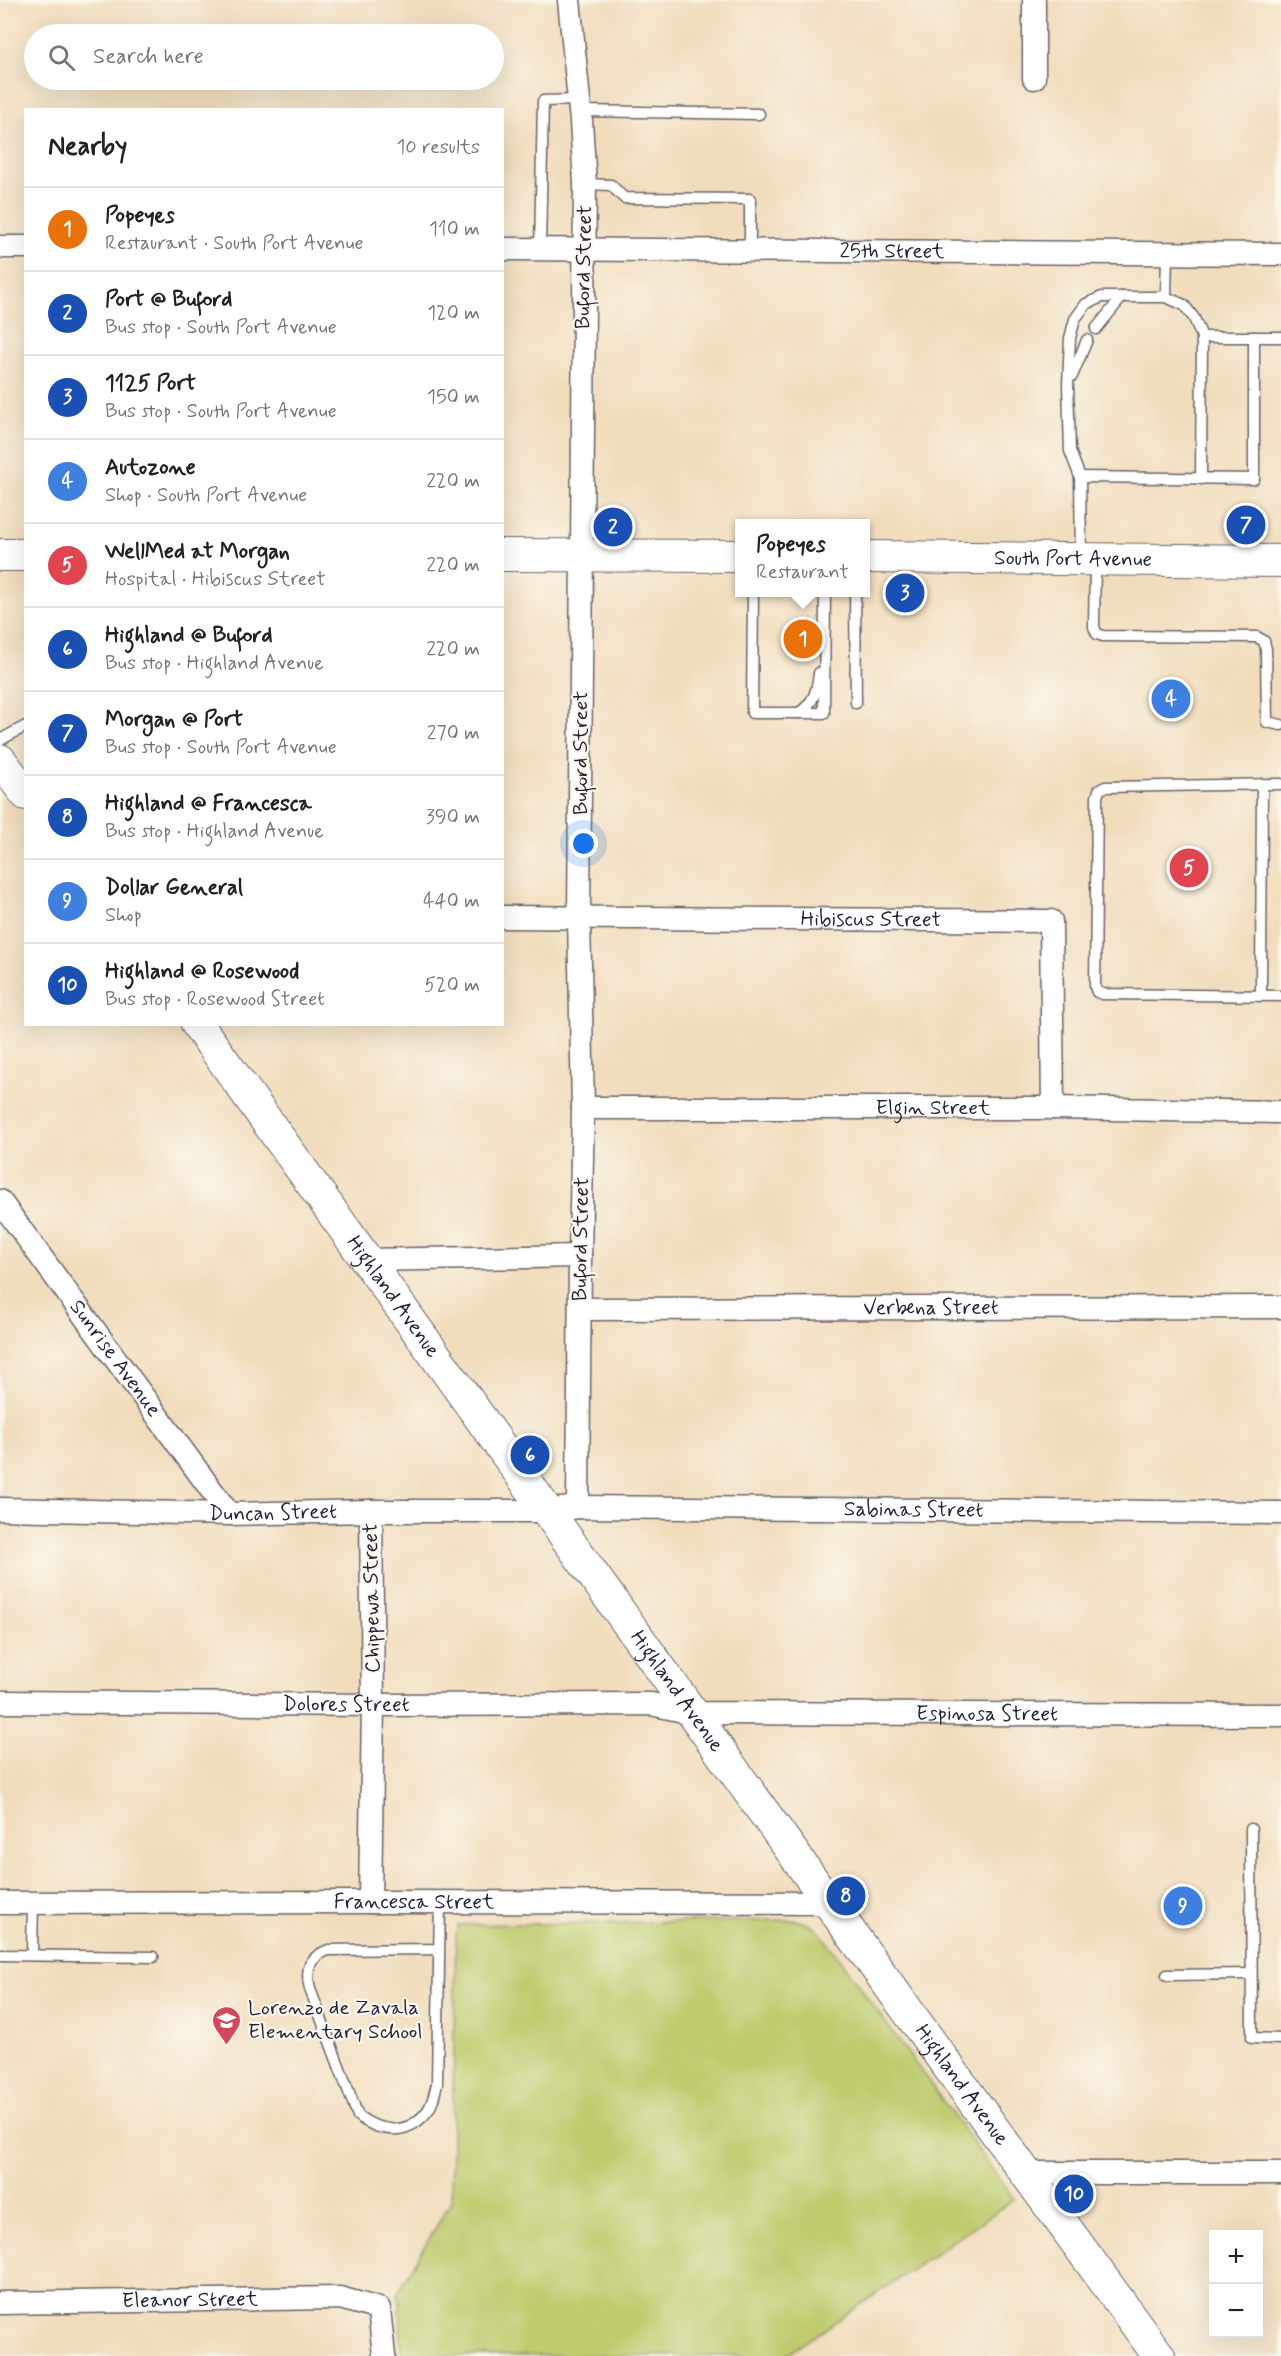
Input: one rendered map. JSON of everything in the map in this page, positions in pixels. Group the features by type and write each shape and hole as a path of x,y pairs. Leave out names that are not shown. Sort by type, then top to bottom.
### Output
{"street":[{"name":"Buford Street","path":"569,0 580,105 585,184 579,917 583,1108 578,1507"},
{"path":"1034,0 1034,78"},
{"path":"0,247 24,248"},
{"name":"25th Street","path":"504,249 1281,254"},
{"path":"0,555 24,555"},
{"path":"504,555 735,556"},
{"name":"South Port Avenue","path":"870,557 1281,561"},
{"name":"Hibiscus Street","path":"504,917 1051,921 1053,1108"},
{"name":"Highland Avenue","path":"198,1026 546,1511 1158,2356"},
{"name":"Elgin Street","path":"583,1108 1053,1108 1281,1112"},
{"name":"Sunrise Avenue","path":"0,1201 230,1514"},
{"path":"366,1260 580,1256"},
{"name":"Verbena Street","path":"580,1309 1281,1307"},
{"name":"Sabinas Street","path":"546,1511 578,1507 1281,1513"},
{"name":"Duncan Street","path":"0,1509 230,1514 546,1511"},
{"name":"Chippewa Street","path":"370,1902 373,1705 371,1511"},
{"name":"Dolores Street","path":"0,1702 373,1705 651,1704 693,1713"},
{"name":"Espinosa Street","path":"693,1713 1281,1715"},
{"name":"Francesca Street","path":"0,1903 829,1903"},
{"path":"1026,2173 1281,2173"},
{"name":"Eleanor Street","path":"0,2301 340,2298 379,2308 384,2356"}],"lane":[{"path":"540,250 543,101 759,114"},
{"path":"585,184 611,185 624,198 750,199 750,251"},
{"path":"1166,297 1167,254"},
{"path":"1201,479 1202,337 1194,318 1184,305 1166,297 1102,297 1086,304 1075,319 1070,338 1068,385 1071,451 1080,477 1094,627 1097,634 1103,636 1257,637 1264,641 1266,650 1265,714 1267,722 1281,725"},
{"path":"1096,329 1122,297"},
{"path":"1202,337 1281,337"},
{"path":"1080,477 1254,479 1254,337"},
{"path":"1068,385 1087,340"},
{"path":"753,597 752,713 824,713 825,597"},
{"path":"855,597 856,703"},
{"path":"798,713 809,706 818,685 820,642 825,615"},
{"path":"0,740 24,727"},
{"path":"1261,996 1262,784"},
{"path":"1281,784 1105,787 1100,790 1097,796 1095,987 1097,992 1102,994 1281,996"},
{"path":"1251,1829 1252,2038 1281,2039"},
{"path":"438,1949 328,1950 315,1955 310,1964 307,1978 310,1989 358,2116 369,2124 386,2130 399,2130 414,2124 426,2114 437,2084 440,1902"},
{"path":"32,1955 33,1903"},
{"path":"0,1955 153,1957"},
{"path":"1167,1975 1251,1974"}],"green space":[{"path":"796,1920 816,1927 1014,2199 786,2356 401,2356 400,2302 397,2294 451,2201 458,1925"}],"place":[{"name":"Morgan @ Port","path":"1246,525"},
{"name":"Port @ Buford","path":"613,527"},
{"name":"1125 Port","path":"905,593"},
{"name":"Popeyes","path":"803,639"},
{"name":"Autozone","path":"1171,699"},
{"name":"WellMed at Morgan","path":"1189,868"},
{"name":"Highland @ Buford","path":"530,1455"},
{"name":"Highland @ Francesca","path":"846,1896"},
{"name":"Dollar General","path":"1183,1906"},
{"name":"Lorenzo de Zavala Elementary School","path":"227,2046"},
{"name":"Highland @ Rosewood","path":"1074,2194"}]}
